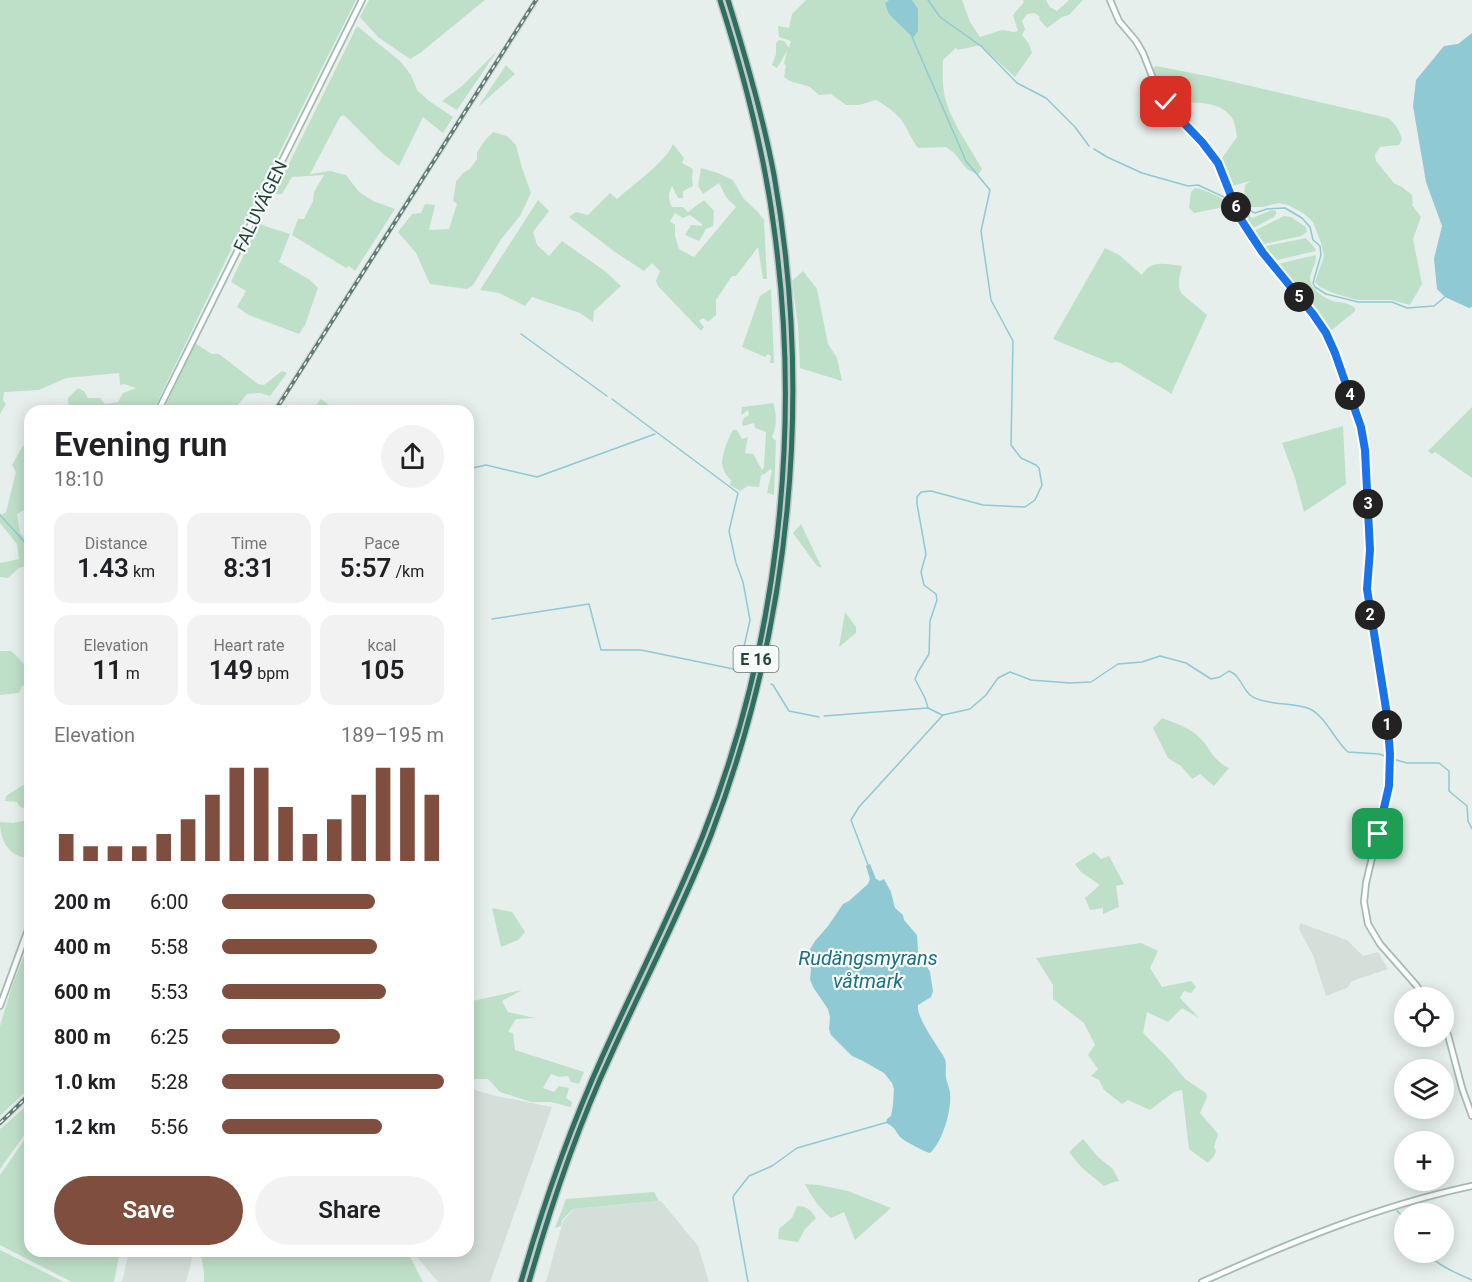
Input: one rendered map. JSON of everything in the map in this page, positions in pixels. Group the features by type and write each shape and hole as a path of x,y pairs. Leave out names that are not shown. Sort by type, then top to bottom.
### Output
{"highway":[{"name":"E 16","path":"521,1282 546,1198 583,1101 675,901 714,804 741,722 763,628 773,571 781,498 785,419 781,285 775,229 758,136 739,60 720,0"},
{"name":"E 16","path":"529,1282 553,1201 590,1105 609,1058 693,878 724,798 758,683 780,573 787,520 793,421 792,334 788,285 780,217 765,131 728,0"}],"street":[{"name":"FALUVÄGEN","path":"161,405 362,0"},
{"path":"1110,0 1119,21 1143,53 1159,94 1218,163 1240,218 1263,253 1326,333 1361,427 1365,450 1370,550 1367,589 1387,715 1390,754 1389,786 1366,883 1364,902 1368,924 1380,944 1417,987"},
{"path":"0,1006 24,940"},
{"path":"1451,1047 1472,1116"},
{"path":"1202,1282 1266,1253 1352,1220 1472,1186"}],"shaded area":[{"path":"533,0 540,0 282,405 275,405"},
{"path":"1300,923 1347,940 1363,956 1378,952 1388,969 1352,981 1347,988 1326,996 1313,955 1299,929"},
{"path":"474,1090 552,1107 490,1282 438,1282 417,1257 474,1257"},
{"path":"24,1096 24,1104 0,1127 0,1119"},
{"path":"661,1201 698,1246 709,1282 546,1282 563,1221 574,1209"},
{"path":"128,1257 192,1257 186,1282 122,1282"}],"green space":[{"path":"0,0 356,0 156,405 69,405 68,398 78,388 84,391 88,398 100,398 105,404 118,402 123,393 136,388 120,385 119,373 66,378 39,390 4,392 3,400 6,404 0,414"},
{"path":"369,0 485,0 410,59 378,37 360,17"},
{"path":"806,0 889,0 885,3 913,38 918,9 912,0 962,0 970,22 980,37 1002,30 1018,31 1013,15 1024,2 1023,0 1046,0 1050,7 1057,11 1069,0 1083,0 1069,15 1062,17 1047,28 1035,13 1027,14 1022,21 1025,29 1022,35 1032,53 1015,77 981,46 958,50 956,48 943,60 945,98 956,125 982,169 978,175 967,169 946,147 918,148 900,118 876,100 859,105 846,105 831,94 819,95 810,87 790,81 784,77 787,51 777,68 772,65 776,54 776,43 779,40 784,41 789,48 791,41 779,37 778,26 789,28 792,14"},
{"path":"357,26 401,62 411,75 417,90 453,117 443,133 423,117 399,166 383,154 344,115 340,117 310,174 330,171 346,175 359,192 373,201 395,209 355,271 349,266 346,268 292,235 298,219 304,219 313,201 314,192 324,175 292,177 282,194 274,194"},
{"path":"497,51 457,110 442,101 462,86"},
{"path":"506,65 515,74 478,107"},
{"path":"1156,66 1212,77 1391,120 1402,139 1399,145 1380,147 1375,155 1376,161 1394,183 1412,195 1412,205 1421,217 1413,239 1422,284 1410,305 1391,300 1357,300 1320,287 1315,282 1324,256 1313,222 1303,213 1288,205 1279,203 1249,207 1244,194 1245,185 1250,181 1233,186 1222,161 1237,137 1232,118 1227,112 1214,105 1174,102 1158,83 1153,68"},
{"path":"493,132 507,136 516,145 531,193 520,216 502,238 473,285 467,289 430,284 416,253 398,232 412,214 421,213 425,204 435,205 429,230 449,229 457,204 453,201 456,182 463,173 470,169 477,159 477,152"},
{"path":"673,144 684,158 682,163 693,169 693,186 683,191 683,198 678,198 672,186 669,196 672,207 683,207 688,212 704,200 714,211 713,226 706,229 699,241 685,235 691,225 702,226 702,224 690,215 683,218 675,213 670,221 675,225 675,236 679,249 694,257 736,207 726,197 719,183 703,194 698,186 701,168 733,180 743,198 764,220 767,279 763,279 758,247 736,276 732,276 716,300 716,315 708,322 703,318 699,321 704,327 701,331 658,286 656,281 660,271 652,263 644,271 569,217 576,212 588,215 610,193 617,199 656,166"},
{"path":"1195,188 1218,197 1229,204 1228,206 1194,213 1189,208 1191,192"},
{"path":"538,200 549,211 533,232 537,245 549,256 562,241 606,272 621,286 594,311 593,322 580,313 532,297 525,306 499,293 480,290"},
{"path":"1236,203 1252,218 1272,210 1276,211 1276,214 1250,230"},
{"path":"1284,216 1291,217 1306,227 1307,232 1301,236 1260,245 1253,234 1254,231"},
{"path":"259,223 290,234 279,262 310,280 318,288 305,325 299,334 249,315 237,307 246,291 231,282"},
{"path":"1306,238 1316,251 1273,261 1262,247"},
{"path":"1105,248 1119,255 1142,275 1154,265 1182,266 1179,283 1182,294 1207,315 1172,394 1120,363 1111,363 1053,339"},
{"path":"1316,255 1310,278 1314,288 1328,299 1355,308 1355,311 1332,330 1328,330 1310,304 1277,265"},
{"path":"803,271 817,289 828,344 837,358 842,381 800,368 798,326 792,281"},
{"path":"771,289 774,363 770,363 771,356 768,354 765,357 742,347 760,296"},
{"path":"195,343 212,354 219,354 258,384 264,385 282,371 287,373 270,396 260,393 247,394 236,405 166,405"},
{"path":"321,399 329,405 316,405"},
{"path":"773,403 776,420 772,437 776,441 774,495 767,493 772,470 770,469 761,475 759,487 748,486 740,491 730,485 731,480 722,466 728,441 733,430 737,430 742,439 748,437 745,453 753,454 762,470 766,432 755,428 754,423 743,426 744,418 749,415 748,410 741,415 742,407"},
{"path":"1472,407 1472,478 1435,452 1432,454 1428,451"},
{"path":"1343,426 1346,484 1304,512 1282,443"},
{"path":"23,446 24,510 17,514 20,533 24,538 24,567 8,578 0,577 0,563 19,559 17,544 0,523 0,513 2,515 6,512 16,472 12,465"},
{"path":"801,524 822,568 817,566 793,533"},
{"path":"845,612 856,627 856,633 839,647"},
{"path":"0,651 11,651 24,665 24,685 19,693 0,695"},
{"path":"1162,718 1192,731 1215,758 1229,768 1214,786 1200,774 1192,779 1181,766 1168,758 1153,728"},
{"path":"24,785 24,808 20,807 17,802 5,801 6,796"},
{"path":"24,821 23,857 9,849 1,834 0,822"},
{"path":"1094,852 1101,859 1109,856 1124,884 1116,886 1119,907 1103,914 1103,908 1090,910 1085,898 1100,885 1081,872 1075,864"},
{"path":"492,908 512,912 525,932 518,940 501,947"},
{"path":"1141,943 1158,951 1150,968 1162,987 1191,981 1196,987 1191,993 1184,991 1180,998 1199,1018 1182,1008 1168,1022 1147,1012 1143,1033 1185,1079 1206,1093 1207,1097 1200,1113 1218,1134 1214,1147 1216,1151 1208,1163 1189,1149 1182,1090 1174,1092 1150,1110 1128,1100 1122,1104 1104,1090 1099,1080 1091,1076 1098,1069 1088,1055 1095,1045 1084,1023 1053,999 1053,985 1036,958"},
{"path":"24,956 24,1093 0,1116 0,1026"},
{"path":"522,990 502,1001 508,1012 535,1018 516,1019 508,1032 513,1033 515,1050 584,1072 579,1084 571,1082 568,1076 559,1077 551,1074 543,1088 554,1092 559,1086 569,1088 566,1098 572,1102 571,1107 551,1102 531,1102 500,1092 488,1079 474,1079 474,1001"},
{"path":"24,1108 24,1135 0,1169 0,1129"},
{"path":"1083,1139 1099,1158 1113,1169 1119,1181 1104,1186 1081,1167 1069,1152"},
{"path":"24,1141 24,1257 119,1257 114,1282 72,1282 0,1245 0,1175"},
{"path":"805,1184 848,1191 891,1208 855,1240 844,1212 831,1218 816,1202"},
{"path":"654,1192 659,1201 573,1209 562,1220 561,1226 555,1228 566,1199"},
{"path":"797,1206 808,1209 816,1218 805,1229 798,1242 778,1239 779,1229 792,1218"},
{"path":"0,1250 64,1282 0,1282"},
{"path":"201,1257 410,1257 423,1282 204,1282"}],"water":[{"path":"889,0 912,0 918,9 918,31 913,38 889,14 885,3"},
{"path":"1472,33 1472,307 1469,308 1445,297 1437,289 1434,259 1442,226 1426,182 1413,106 1416,80 1444,46 1458,44"},
{"name":"Rudängsmyrans våtmark","path":"870,864 876,879 880,881 884,879 891,892 895,908 917,935 918,951 930,972 933,991 931,997 918,1005 918,1011 945,1059 950,1099 943,1133 930,1153 902,1139 893,1127 886,1123 891,1116 893,1105 892,1083 884,1073 852,1056 831,1035 828,1009 810,979 809,951 843,904 868,884 870,879 866,866"}],"waterway":[{"path":"928,0 940,17 981,46 1017,83 1046,98 1075,127 1089,146"},
{"path":"912,37 966,161 990,190 981,231 991,300 1013,341 1011,445 1021,458 1039,468 1042,485 1035,500 1025,507 983,505 931,491 921,492 917,497 926,554 921,572 924,585 936,594 937,600 930,621 929,654 915,679 928,708"},
{"path":"1094,149 1142,173 1188,186 1198,185 1224,197"},
{"path":"1237,197 1255,213 1267,209 1285,208 1302,218 1310,227 1313,240 1320,246 1321,255 1313,283 1326,294 1358,302 1392,302 1407,308 1434,306 1446,296"},
{"path":"521,334 607,396"},
{"path":"612,399 738,493 729,531 743,582 750,620 739,669"},
{"path":"474,468 486,465 537,477 655,434"},
{"path":"0,515 24,541"},
{"path":"492,619 589,604 601,650 641,650 748,672"},
{"path":"943,715 970,709 986,695 998,678 1010,672 1031,680 1091,682 1118,664 1142,662 1160,656 1186,663 1211,679 1220,677 1229,671 1236,675 1247,692 1256,698 1304,707 1316,713 1348,752 1385,756"},
{"path":"771,684 789,711 819,717"},
{"path":"824,716 928,708 942,715"},
{"path":"868,865 851,820 859,807 943,715"},
{"path":"1393,759 1407,763 1439,763 1449,771 1449,791 1467,806 1468,821 1472,829"},
{"path":"748,1282 733,1198 749,1176 772,1166 797,1148 888,1122"},
{"path":"1439,1263 1472,1280"}],"railway":[{"path":"279,405 536,0"},
{"path":"0,1123 24,1100"}],"route":[{"path":"1166,102 1218,163 1240,218 1263,253 1326,333 1361,427 1365,450 1370,550 1367,589 1387,715 1390,754 1389,786 1378,834"}]}
